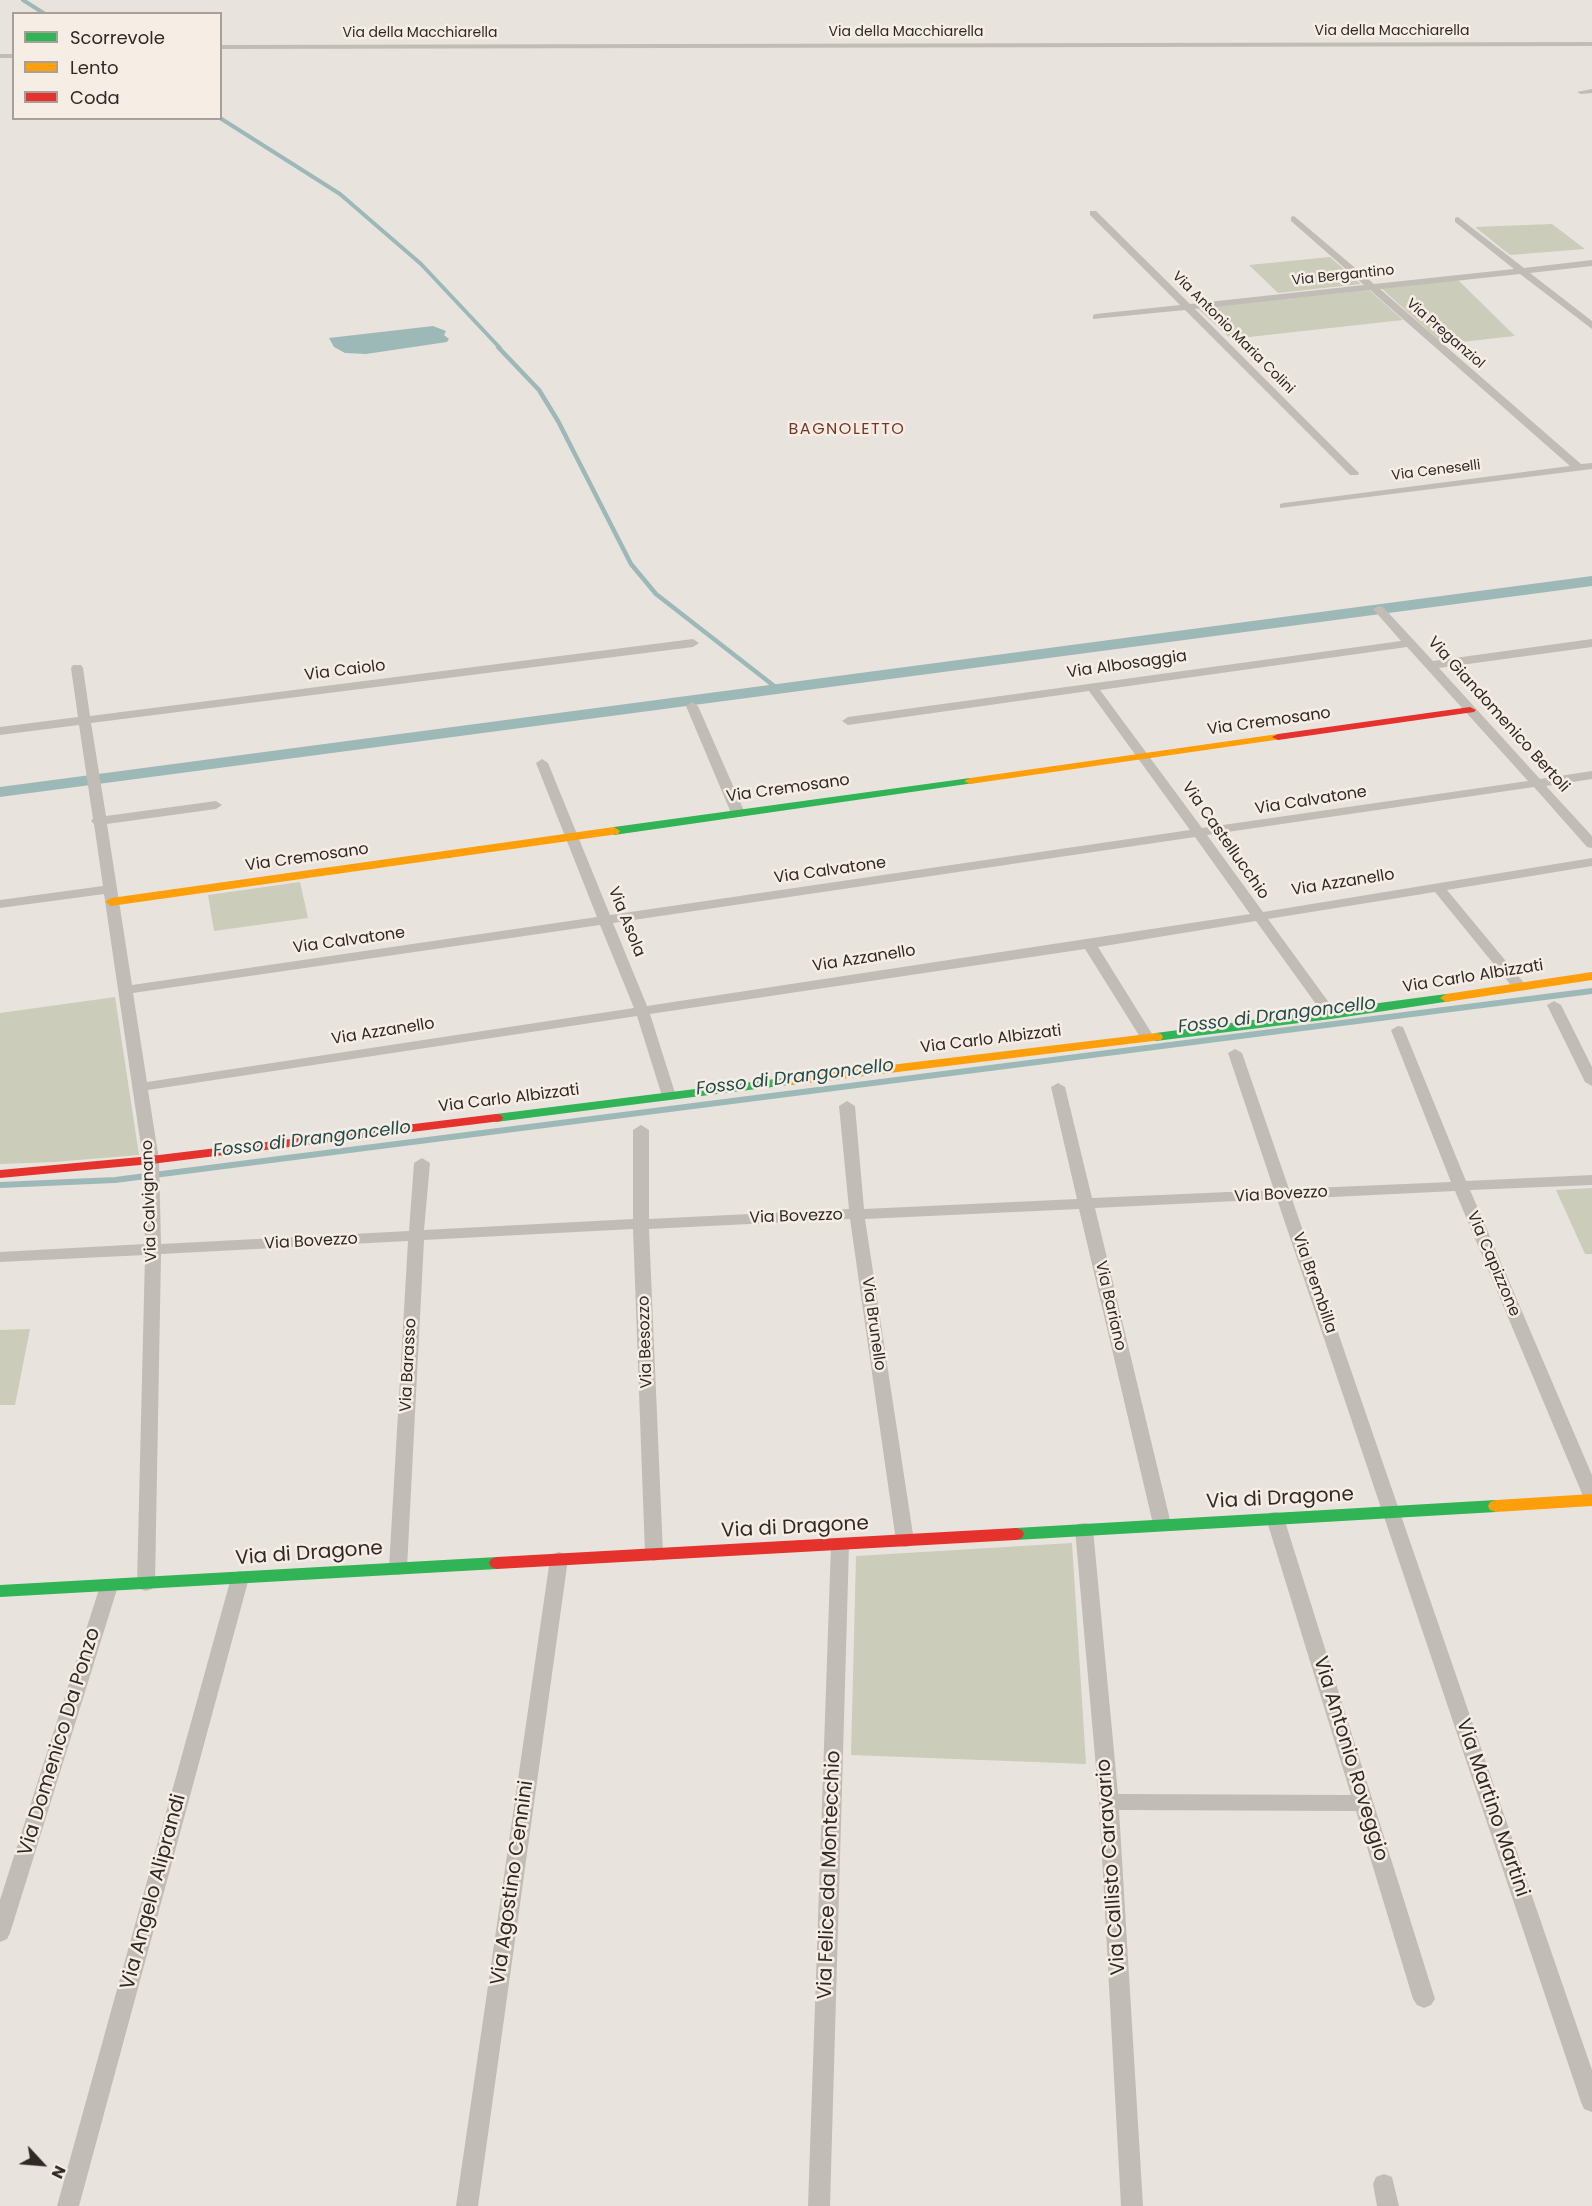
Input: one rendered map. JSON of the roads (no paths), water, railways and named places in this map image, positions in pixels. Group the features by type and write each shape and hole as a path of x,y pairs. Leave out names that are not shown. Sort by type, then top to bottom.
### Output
{"street":[{"name":"Via della Macchiarella","path":"222,47 1592,44"},
{"path":"1581,92 1592,91"},
{"name":"Via Antonio Maria Colini","path":"1093,213 1354,473"},
{"name":"Via Preganziol","path":"1294,219 1579,468"},
{"path":"1458,220 1592,326"},
{"name":"Via Bergantino","path":"1096,317 1592,263"},
{"name":"Via Ceneselli","path":"1284,506 1592,466"},
{"name":"Via Giandomenico Bertoli","path":"1379,609 1592,844"},
{"name":"Via Caiolo","path":"0,730 693,643"},
{"name":"Via Albosaggia","path":"848,721 1410,643"},
{"path":"1431,665 1592,643"},
{"name":"Via Calvignano","path":"76,668 151,1160 153,1249 146,1584"},
{"name":"Via Castellucchio","path":"1092,687 1331,1015"},
{"path":"692,706 738,813"},
{"name":"Via Cremosano","path":"110,895 573,837 1470,710"},
{"name":"Via Asola","path":"542,763 642,1011 669,1096"},
{"name":"Via Calvatone","path":"126,990 1592,775"},
{"path":"98,821 216,805"},
{"name":"Via Azzanello","path":"140,1087 1089,944 1592,862"},
{"path":"1438,887 1519,986"},
{"path":"0,904 110,895"},
{"path":"1089,944 1147,1037"},
{"name":"Via Carlo Albizzati","path":"0,1174 151,1160 1331,1015 1592,976"},
{"path":"1554,1005 1592,1082"},
{"name":"Via Capizzone","path":"1398,1030 1461,1187 1592,1498"},
{"name":"Via Brembilla","path":"1235,1053 1392,1514"},
{"name":"Via Bariano","path":"1058,1087 1162,1524"},
{"name":"Via Brunello","path":"847,1106 857,1215 905,1541"},
{"name":"Via Besozzo","path":"641,1130 641,1224 654,1554"},
{"name":"Via Barasso","path":"398,1568 422,1163"},
{"name":"Via Bovezzo","path":"0,1257 641,1224 1592,1180"},
{"name":"Via di Dragone","path":"0,1591 840,1545 1162,1524 1392,1514 1592,1498"},
{"name":"Via Martino Martini","path":"1392,1514 1592,2102"},
{"name":"Via Antonio Roveggio","path":"1275,1518 1424,1999"},
{"name":"Via Callisto Caravario","path":"1084,1529 1109,1802 1132,2206"},
{"name":"Via Felice da Montecchio","path":"819,2206 840,1545"},
{"name":"Via Agostino Cennini","path":"467,2206 559,1559"},
{"name":"Via Angelo Aliprandi","path":"68,2206 240,1578"},
{"name":"Via Domenico Da Ponzo","path":"0,1933 109,1586"},
{"path":"1109,1802 1364,1803"},
{"path":"1384,2184 1388,2206"}],"water":[{"path":"433,326 446,331 444,335 449,339 447,342 366,354 345,353 334,347 329,338"}],"waterway":[{"path":"23,0 42,12"},
{"path":"222,119 340,194 421,264 500,348"},
{"path":"498,347 539,390 558,421 631,564 656,594 778,689"},
{"path":"0,792 1592,581"},
{"name":"Fosso di Drangoncello","path":"0,1185 115,1180 1592,991"}],"district":[{"name":"BAGNOLETTO","path":"847,430"}]}
